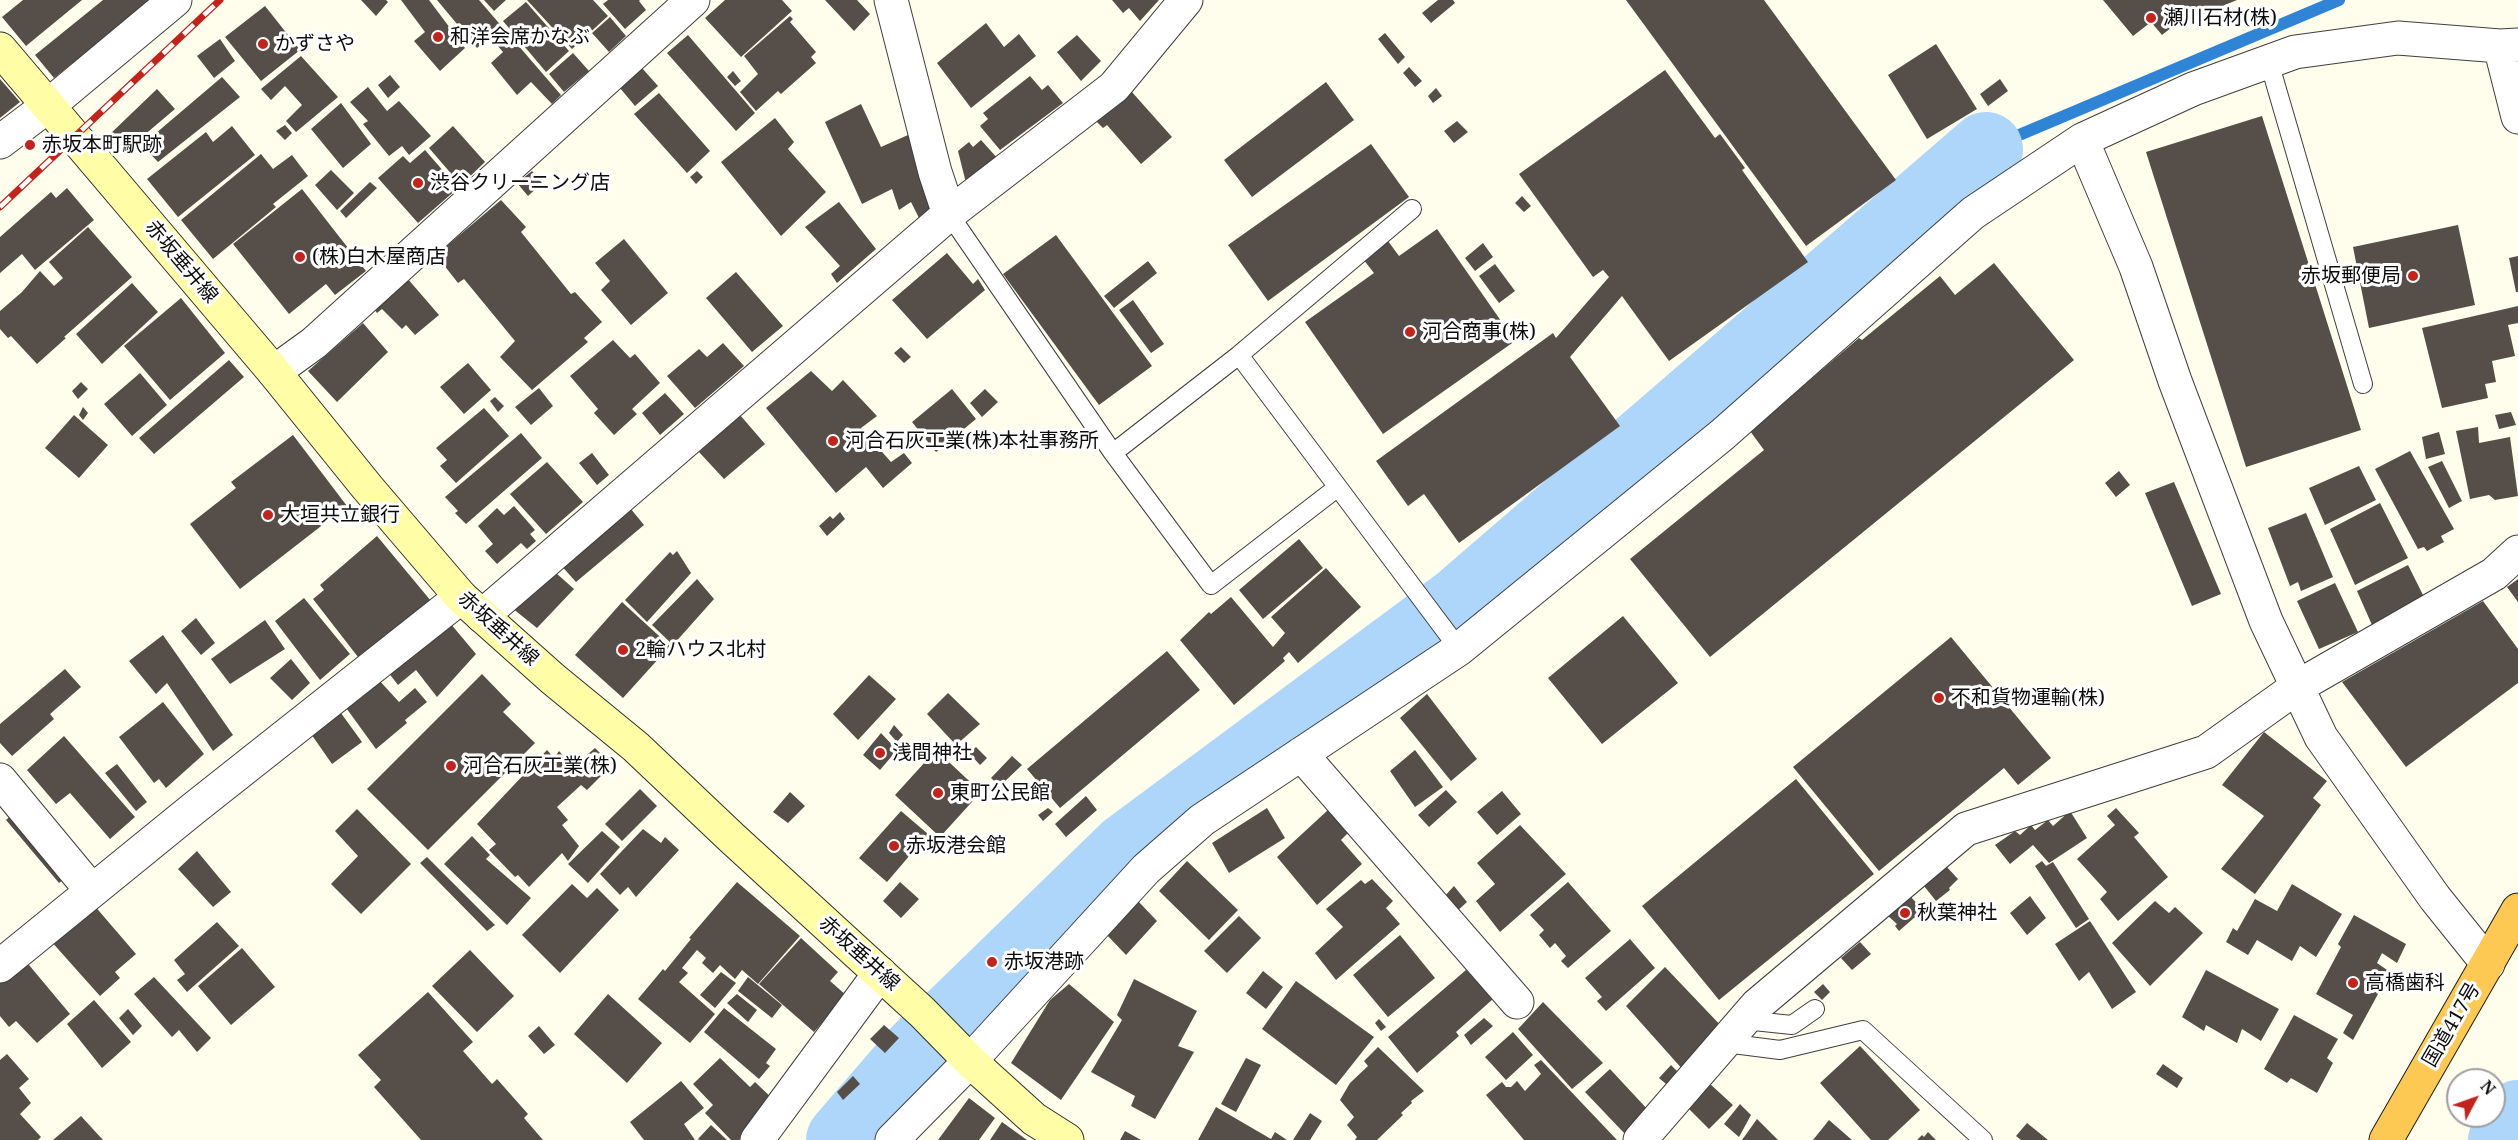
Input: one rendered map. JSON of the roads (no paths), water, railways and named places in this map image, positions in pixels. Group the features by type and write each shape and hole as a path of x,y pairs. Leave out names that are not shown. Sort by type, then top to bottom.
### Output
{"highway":[{"name":"国道417号","path":"2386,1140 2518,910"}],"main road":[{"name":"赤坂垂井線","path":"0,49 274,372 367,487 471,606 553,679 636,747 1034,1119 1067,1140"}],"street":[{"path":"0,142 49,105 175,0"},
{"path":"274,372 314,344 693,0"},
{"path":"891,0 920,114 949,214"},
{"path":"0,966 92,891 471,606 949,214 1114,87 1186,0"},
{"path":"892,1140 962,1053 1146,869 1202,820 1301,754 1722,435 1973,213 2082,140 2193,89 2295,52 2398,38 2509,45 2518,117"},
{"path":"2082,140 2136,267 2175,381 2266,621 2321,737 2435,898 2488,964"},
{"path":"1640,1140 1757,1005 1966,829 2206,752 2297,687 2494,574 2518,552"},
{"path":"1301,754 1517,1002"},
{"path":"0,780 92,891"},
{"path":"757,1140 880,973"}],"lane":[{"path":"2269,62 2363,384"},
{"path":"1113,453 1239,355 1412,209"},
{"path":"949,214 1113,453 1211,585 1338,487"},
{"path":"1239,355 1452,640"},
{"path":"1735,1031 1792,1025 1815,1009"},
{"path":"1735,1031 1780,1050 1863,1030 1983,1140"}],"waterway":[{"path":"1986,149 2339,0"},
{"path":"843,1140 917,1054 1127,850 1460,603 1986,149"},
{"path":"2505,1140 2518,1117"}],"railway":[{"path":"0,207 220,0"}],"place":[{"name":"瀬川石材(株)","path":"2151,18"},
{"name":"和洋会席かなぶ","path":"438,37"},
{"name":"かずさや","path":"263,44"},
{"name":"赤坂本町駅跡","path":"30,145"},
{"name":"渋谷クリーニング店","path":"418,183"},
{"name":"(株)白木屋商店","path":"300,257"},
{"name":"赤坂郵便局","path":"2413,276"},
{"name":"河合商事(株)","path":"1410,332"},
{"name":"河合石灰工業(株)本社事務所","path":"833,441"},
{"name":"大垣共立銀行","path":"268,515"},
{"name":"2輪ハウス北村","path":"623,650"},
{"name":"不和貨物運輸(株)","path":"1939,698"},
{"name":"浅間神社","path":"880,753"},
{"name":"河合石灰工業(株)","path":"451,766"},
{"name":"東町公民館","path":"938,793"},
{"name":"赤坂港会館","path":"894,846"},
{"name":"秋葉神社","path":"1905,913"},
{"name":"赤坂港跡","path":"992,962"},
{"name":"高橋歯科","path":"2353,983"}]}
